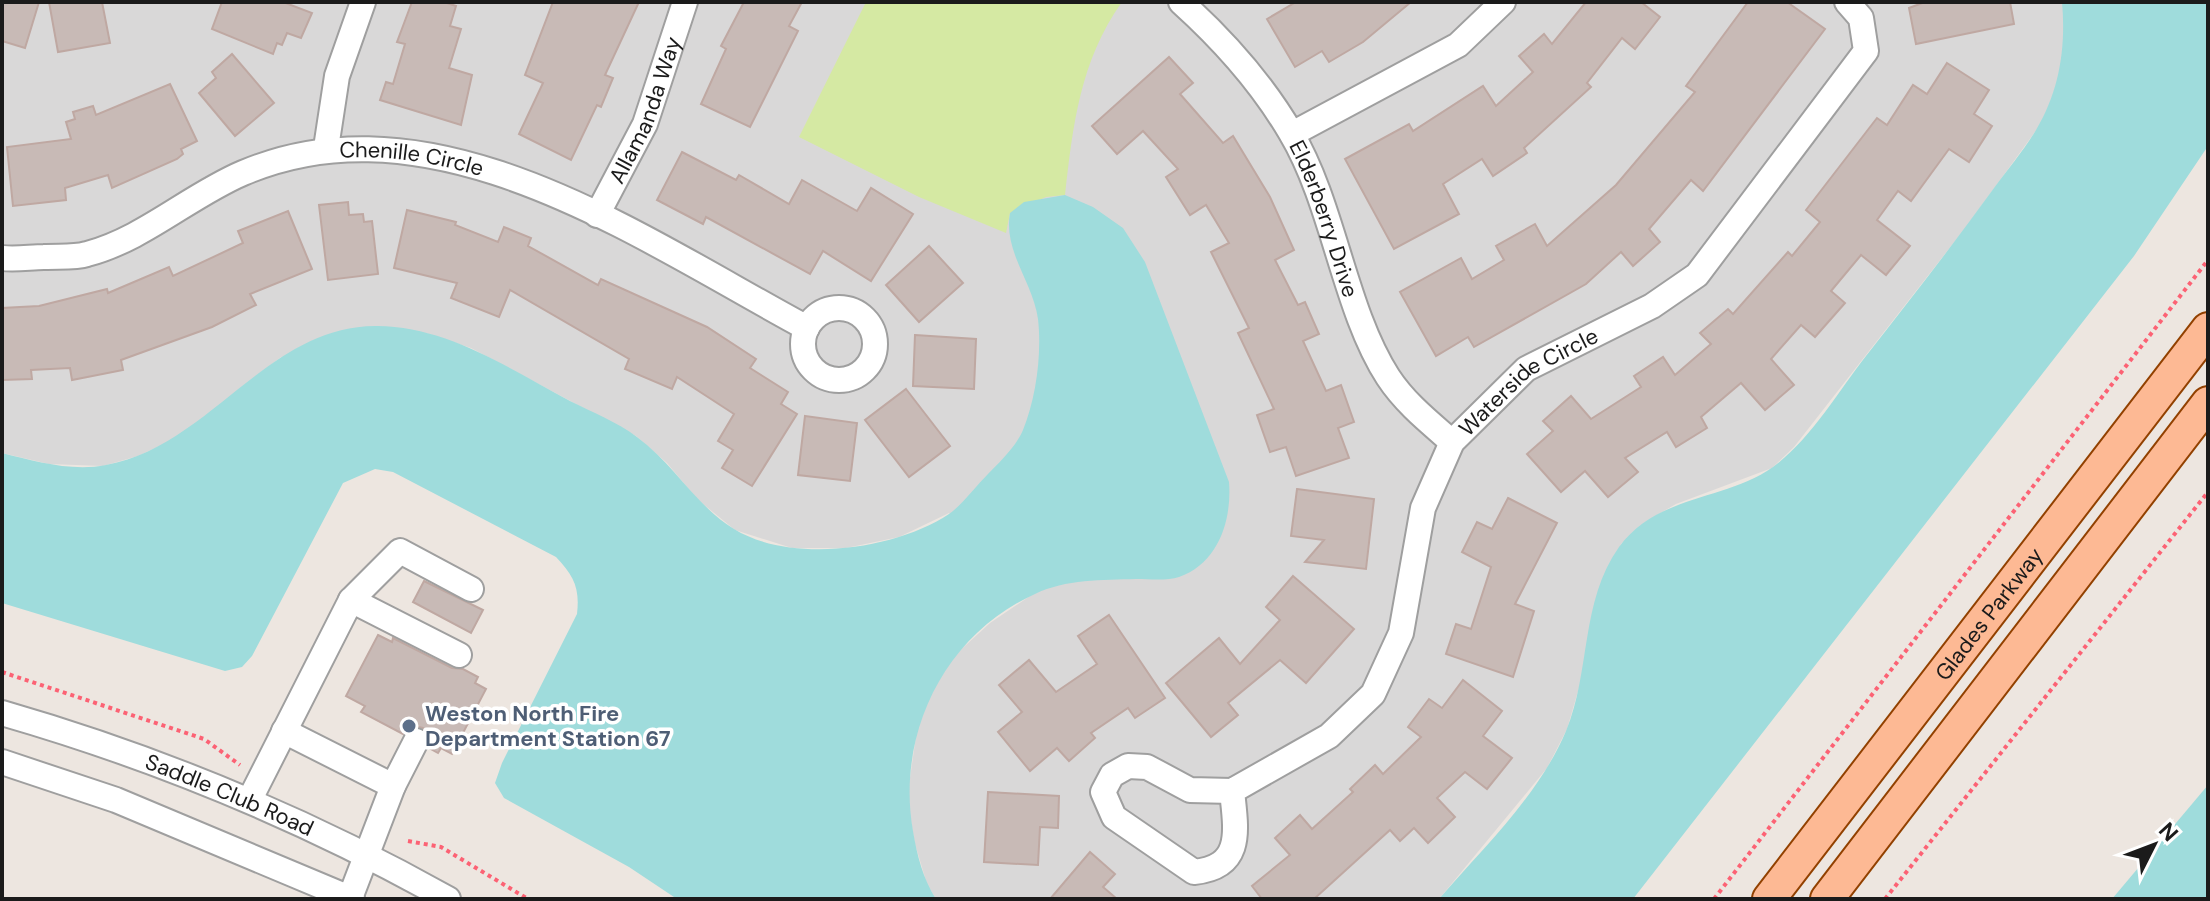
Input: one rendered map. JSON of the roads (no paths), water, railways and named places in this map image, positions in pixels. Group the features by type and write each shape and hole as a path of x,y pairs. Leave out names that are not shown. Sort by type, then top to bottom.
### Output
{"main road":[{"name":"Glades Parkway","path":"1769,899 2208,329"},
{"name":"Glades Parkway","path":"1827,899 2208,403"}],"street":[{"path":"326,148 337,76 363,2"},
{"name":"Allamanda Way","path":"597,215 645,124 685,2"},
{"name":"Elderberry Drive","path":"1181,2 1238,61 1292,134 1335,240 1372,347 1406,402 1452,442"},
{"path":"1292,134 1458,45 1503,2"},
{"name":"Waterside Circle","path":"1232,791 1329,736 1373,694 1401,633 1423,508 1452,442 1526,369 1652,306 1697,275 1866,51 1861,18 1847,2"},
{"name":"Chenille Circle","path":"2,258 86,255 146,229 243,173 326,148 444,156 508,175 597,215 807,328"},
{"path":"250,799 351,600 400,551 471,589"},
{"path":"351,600 459,655"},
{"name":"Saddle Club Road","path":"2,713 250,799 367,854 448,899"},
{"path":"284,731 393,786"},
{"path":"351,899 393,786 416,741"},
{"name":"Saddle Club Road","path":"2,762 116,800 351,899"},
{"path":"1128,766 1147,767 1190,790 1232,791 1233,850 1221,865 1194,872 1114,817 1103,792 1112,775 1128,766"}],"water":[{"path":"2062,2 2208,2 2208,146 2134,256 1633,899 1439,899 1526,799 1555,754 1574,708 1598,591 1619,547 1635,530 1672,507 1734,486 1773,467 1811,430 2036,130 2051,99 2060,68"},
{"path":"1065,195 1093,207 1123,228 1145,262 1229,482 1228,510 1213,551 1193,570 1169,579 1084,581 1047,589 1003,612 975,635 952,662 934,692 920,725 912,759 910,795 913,831 927,883 936,899 677,899 629,867 504,798 495,783 502,763 577,614 578,597 574,583 556,557 393,472 375,469 343,483 252,656 242,667 225,671 2,603 2,453 53,465 80,467 106,465 143,454 177,435 269,365 302,345 336,331 375,326 427,333 452,341 621,427 662,459 720,519 757,540 813,549 872,544 901,536 927,526 954,510 1003,459 1020,436 1035,390 1039,333 1031,292 1014,253 1010,213 1024,202"},
{"path":"2208,785 2208,899 2112,899"}],"place":[{"name":"Weston North Fire Department Station 67","path":"409,726"}]}
